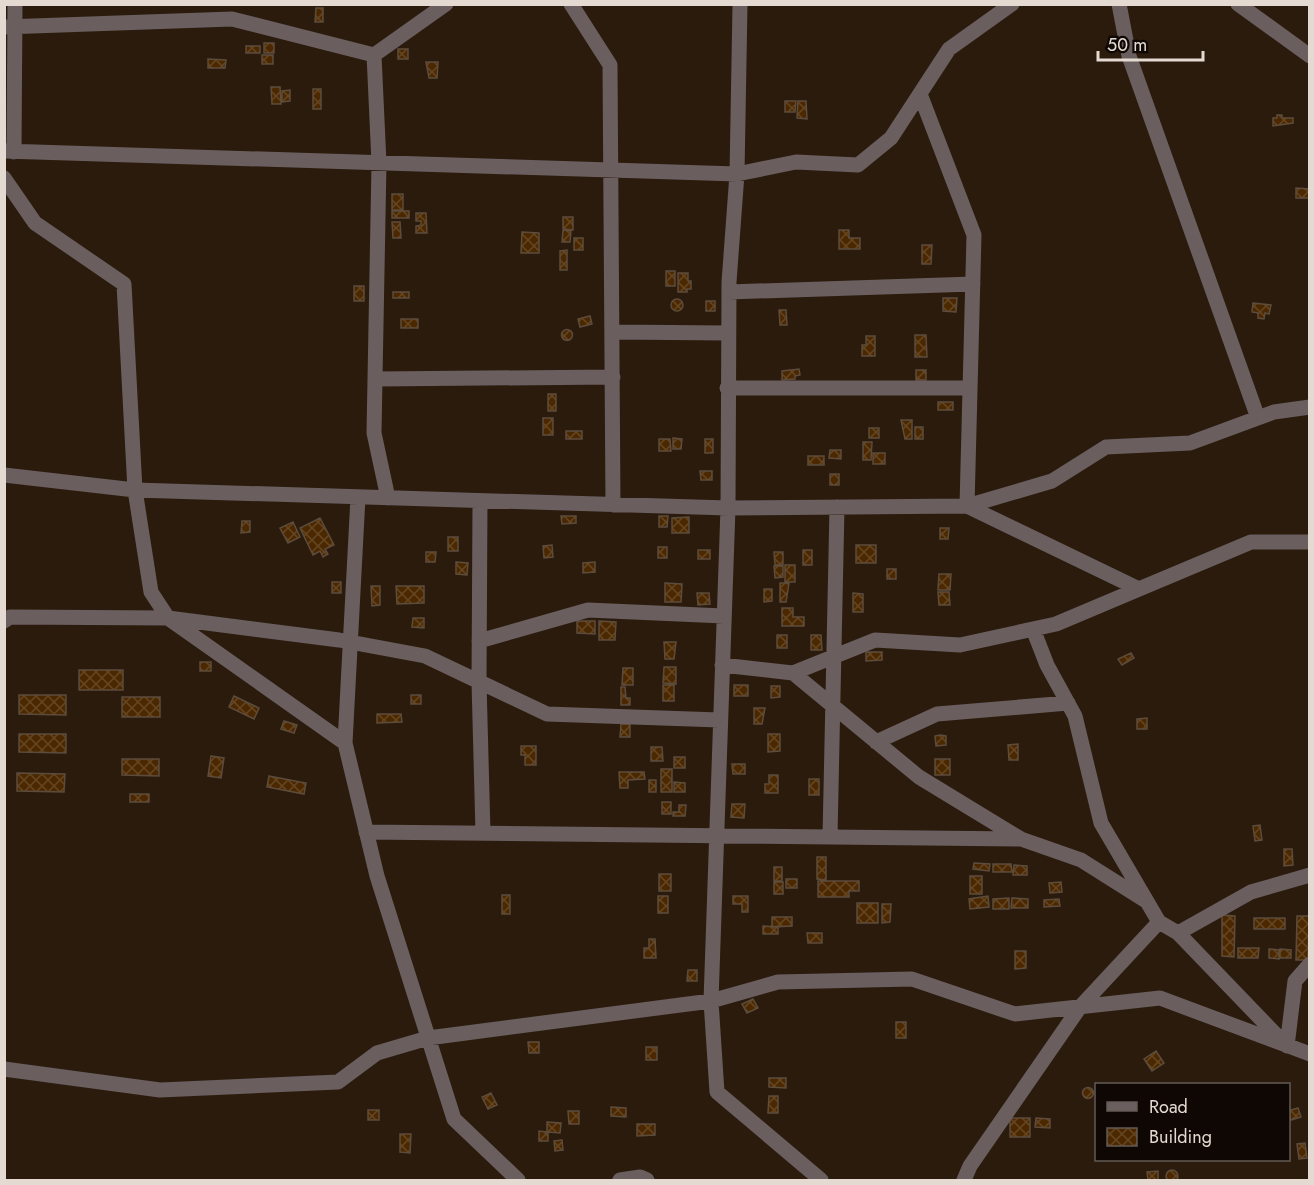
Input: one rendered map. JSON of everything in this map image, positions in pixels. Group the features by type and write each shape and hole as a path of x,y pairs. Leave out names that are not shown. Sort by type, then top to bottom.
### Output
{"street":[{"path":"15,4 10,27 9,152 737,174 795,162 858,165 891,138 949,49 1012,4"},
{"path":"10,27 231,19 374,55 446,4"},
{"path":"571,4 610,65 613,170 613,505"},
{"path":"740,4 737,174 728,333 728,508 711,1001 717,1092 821,1180"},
{"path":"1119,4 1129,56 1258,418"},
{"path":"1238,4 1310,56"},
{"path":"374,55 379,163 377,379 374,433 388,498"},
{"path":"920,94 974,236 967,506"},
{"path":"4,178 35,223 124,284 135,490 151,592 168,618 345,743"},
{"path":"729,292 973,284"},
{"path":"613,332 728,333"},
{"path":"377,379 613,377"},
{"path":"727,388 970,388"},
{"path":"4,475 135,490 728,508 967,506 1053,481 1106,447 1190,443 1275,412 1310,407"},
{"path":"358,497 345,743 377,876 453,1119 518,1180"},
{"path":"480,501 479,682 483,833"},
{"path":"967,506 1139,589"},
{"path":"830,837 837,507"},
{"path":"722,665 793,674 875,640 960,645 1056,624 1251,542 1310,542"},
{"path":"479,640 588,610 723,616"},
{"path":"4,621 10,617 168,618 350,642 425,656 547,714 719,720"},
{"path":"1033,629 1047,665 1075,716 1101,823 1146,901 1159,922 1178,933 1287,1046"},
{"path":"793,674 919,777 1021,839 1081,860 1146,901"},
{"path":"876,742 937,714 1068,703"},
{"path":"366,832 1021,839"},
{"path":"1178,933 1251,892 1310,875"},
{"path":"964,1180 970,1166 1080,1006 1159,922"},
{"path":"1287,1046 1295,981 1310,964"},
{"path":"4,1069 160,1090 338,1082 377,1053 428,1038 711,1001 778,982 912,979 1015,1014 1160,998 1310,1054"},
{"path":"620,1180 640,1177 647,1180"}],"building":[{"path":"316,8 323,8 323,22 315,22"},
{"path":"264,43 274,43 274,53 264,53"},
{"path":"246,46 260,46 260,53 246,53"},
{"path":"398,49 408,49 408,59 398,59"},
{"path":"262,55 273,55 273,64 262,64"},
{"path":"208,59 226,60 225,68 208,68"},
{"path":"426,62 438,62 437,78 429,78"},
{"path":"271,87 280,87 281,104 272,104"},
{"path":"313,89 321,89 321,109 313,109"},
{"path":"290,90 290,101 282,102 282,91"},
{"path":"785,101 796,101 795,112 785,112"},
{"path":"798,101 806,101 807,119 797,118"},
{"path":"1277,115 1282,115 1282,118 1293,118 1293,123 1273,126 1273,118 1277,118"},
{"path":"1296,188 1310,189 1310,198 1296,198"},
{"path":"392,194 403,194 403,210 392,210"},
{"path":"392,211 409,211 409,218 392,218"},
{"path":"416,213 426,213 427,233 416,233 416,226 421,225 421,221 416,221"},
{"path":"563,217 573,217 573,230 563,229"},
{"path":"392,222 400,222 401,238 393,238"},
{"path":"563,230 571,231 570,242 562,242"},
{"path":"839,230 849,230 849,238 860,238 860,249 839,249"},
{"path":"522,232 539,233 539,253 521,253"},
{"path":"574,238 583,238 583,250 574,250"},
{"path":"922,245 932,245 931,264 922,264"},
{"path":"567,250 567,270 560,270 560,251"},
{"path":"666,271 675,271 675,286 666,286"},
{"path":"678,273 688,273 691,289 687,289 687,292 678,292"},
{"path":"354,286 364,286 364,301 354,301"},
{"path":"393,292 409,292 409,298 393,298"},
{"path":"943,298 957,298 956,312 943,311"},
{"path":"677,299 683,305 677,311 671,305"},
{"path":"706,301 715,301 715,311 706,311"},
{"path":"1253,303 1271,305 1269,314 1265,313 1264,319 1258,318 1258,313 1252,312"},
{"path":"779,310 786,310 787,325 780,325"},
{"path":"590,316 592,324 580,327 578,319"},
{"path":"401,319 418,319 418,328 401,328"},
{"path":"567,329 573,335 567,341 561,335"},
{"path":"915,335 926,335 927,357 915,357"},
{"path":"866,336 875,336 875,356 862,356 862,345 866,345"},
{"path":"799,369 800,375 795,376 795,379 782,380 782,371"},
{"path":"916,370 926,370 926,380 916,380"},
{"path":"548,394 556,394 556,411 548,411"},
{"path":"938,402 953,402 953,410 938,410"},
{"path":"543,418 553,418 553,435 543,435"},
{"path":"901,420 912,420 912,439 905,439"},
{"path":"915,427 923,427 923,439 915,439"},
{"path":"869,428 879,428 879,438 869,438"},
{"path":"566,431 582,431 582,439 566,439"},
{"path":"673,438 682,439 681,449 673,449"},
{"path":"659,439 670,439 671,451 659,451"},
{"path":"705,439 713,439 713,453 705,453"},
{"path":"863,442 872,442 871,460 863,460"},
{"path":"830,450 841,450 841,459 829,458"},
{"path":"873,453 885,453 885,464 873,464"},
{"path":"808,456 824,456 824,465 808,465"},
{"path":"700,471 712,471 712,480 701,480"},
{"path":"830,474 839,474 839,485 830,485"},
{"path":"561,516 576,516 576,523 562,524"},
{"path":"659,516 668,516 667,527 659,527"},
{"path":"689,517 689,533 672,533 672,518"},
{"path":"320,518 334,545 325,549 328,554 323,557 320,551 313,555 300,528"},
{"path":"242,521 250,521 250,532 241,533"},
{"path":"293,522 300,537 288,543 280,528"},
{"path":"940,528 949,528 948,539 940,539"},
{"path":"448,537 458,537 458,551 448,551"},
{"path":"552,545 553,557 544,558 543,546"},
{"path":"856,545 876,545 876,563 856,563"},
{"path":"658,547 667,547 667,558 658,558"},
{"path":"698,550 710,550 710,559 698,559"},
{"path":"803,550 812,550 812,565 803,565"},
{"path":"426,552 436,552 435,562 426,562"},
{"path":"774,552 783,552 783,565 775,565"},
{"path":"456,562 468,563 467,575 456,574"},
{"path":"595,562 595,572 583,573 583,563"},
{"path":"785,565 795,565 795,582 785,582"},
{"path":"774,566 783,566 783,577 775,578"},
{"path":"887,569 896,569 896,579 887,579"},
{"path":"939,574 951,574 950,590 938,590"},
{"path":"332,582 341,582 341,593 332,593"},
{"path":"665,583 682,584 681,602 665,602"},
{"path":"780,583 789,583 786,602 780,602"},
{"path":"371,586 380,586 380,605 372,606"},
{"path":"396,586 424,586 424,603 397,604"},
{"path":"764,589 772,589 772,601 764,602"},
{"path":"938,592 949,592 950,605 939,605"},
{"path":"697,593 709,593 710,604 698,605"},
{"path":"853,593 863,594 863,612 853,612"},
{"path":"782,608 793,608 793,617 804,617 804,626 782,626"},
{"path":"413,618 424,618 424,628 412,627"},
{"path":"577,621 595,621 595,634 577,633"},
{"path":"599,621 616,622 615,640 599,640"},
{"path":"777,635 787,635 787,648 777,648"},
{"path":"811,635 821,635 822,650 811,650"},
{"path":"664,642 676,642 674,659 665,659"},
{"path":"866,652 882,652 882,660 866,661"},
{"path":"1131,653 1134,658 1122,665 1118,659"},
{"path":"200,662 211,662 211,671 200,671"},
{"path":"664,667 676,667 676,684 663,683"},
{"path":"623,668 633,668 633,685 622,685"},
{"path":"79,670 123,670 123,690 79,690"},
{"path":"663,685 674,685 674,701 663,701"},
{"path":"734,685 748,685 748,696 734,696"},
{"path":"771,686 780,686 780,697 771,698"},
{"path":"621,687 625,687 626,698 630,698 630,705 621,705"},
{"path":"19,695 66,695 66,715 19,714"},
{"path":"411,695 421,695 421,704 411,704"},
{"path":"234,696 259,708 254,719 229,707"},
{"path":"122,697 160,697 160,717 122,717"},
{"path":"754,708 765,708 762,724 754,724"},
{"path":"377,714 401,714 402,722 377,723"},
{"path":"1147,718 1147,729 1137,729 1137,719"},
{"path":"284,721 297,725 294,733 281,729"},
{"path":"621,724 630,724 630,737 620,737"},
{"path":"19,734 66,734 66,753 19,752"},
{"path":"768,734 780,734 780,751 768,752"},
{"path":"935,736 946,736 946,745 936,746"},
{"path":"1018,744 1018,760 1009,760 1008,745"},
{"path":"521,746 536,746 536,765 525,765 525,755 521,755"},
{"path":"651,747 662,747 663,761 651,761"},
{"path":"211,756 224,758 221,778 208,776"},
{"path":"674,757 685,757 685,768 674,768"},
{"path":"122,759 159,759 159,776 122,775"},
{"path":"935,759 950,759 950,775 935,775"},
{"path":"732,764 745,764 745,774 733,774"},
{"path":"661,769 672,769 672,792 661,792"},
{"path":"619,772 644,772 645,779 628,780 628,788 620,788"},
{"path":"17,773 65,774 64,792 17,791"},
{"path":"769,775 778,775 778,793 765,793 765,784 769,784"},
{"path":"269,776 306,783 304,794 267,787"},
{"path":"809,779 819,779 819,795 809,795"},
{"path":"649,780 656,780 656,792 649,792"},
{"path":"674,782 685,783 685,792 674,792"},
{"path":"130,794 149,794 149,802 130,802"},
{"path":"662,802 671,802 671,814 662,814"},
{"path":"732,804 745,804 744,818 731,817"},
{"path":"679,805 686,805 685,816 673,816 673,812 679,812"},
{"path":"1260,825 1262,840 1255,841 1253,826"},
{"path":"1284,849 1292,849 1293,865 1284,866"},
{"path":"817,857 826,857 826,880 817,879"},
{"path":"974,863 990,864 989,871 973,869"},
{"path":"993,864 1011,864 1012,872 993,872"},
{"path":"1014,865 1027,866 1027,875 1013,875"},
{"path":"774,867 782,867 782,881 774,881"},
{"path":"659,874 671,874 671,891 659,891"},
{"path":"970,876 982,876 982,894 970,894"},
{"path":"786,879 797,879 797,888 786,888"},
{"path":"818,881 859,881 859,891 849,891 849,897 818,897"},
{"path":"774,882 783,882 783,894 774,894"},
{"path":"1061,882 1062,892 1050,893 1049,883"},
{"path":"502,895 510,895 510,914 502,914"},
{"path":"658,896 668,896 668,913 658,913"},
{"path":"733,896 748,896 748,912 742,912 742,904 733,904"},
{"path":"988,896 989,907 970,909 969,899"},
{"path":"1009,898 1009,909 993,909 993,899"},
{"path":"1012,898 1028,899 1028,908 1011,908"},
{"path":"1059,899 1060,906 1044,907 1044,900"},
{"path":"857,903 878,903 878,923 857,923"},
{"path":"882,904 891,904 890,922 882,923"},
{"path":"1222,915 1235,916 1234,957 1222,956"},
{"path":"1297,916 1309,916 1308,960 1296,960"},
{"path":"772,917 792,917 792,926 772,927"},
{"path":"1254,918 1285,918 1285,929 1254,929"},
{"path":"763,926 778,927 778,934 763,934"},
{"path":"807,933 822,933 822,943 808,943"},
{"path":"649,939 655,939 656,958 644,958 644,948 649,948"},
{"path":"1238,948 1259,948 1258,958 1238,958"},
{"path":"1269,949 1279,950 1279,959 1269,958"},
{"path":"1280,949 1291,950 1291,958 1280,958"},
{"path":"1015,951 1026,951 1026,968 1015,969"},
{"path":"688,970 697,970 697,981 687,981"},
{"path":"753,999 758,1008 747,1013 742,1004"},
{"path":"896,1022 906,1022 906,1038 896,1038"},
{"path":"528,1042 539,1042 539,1053 529,1053"},
{"path":"646,1047 657,1047 657,1060 646,1060"},
{"path":"1156,1051 1164,1063 1152,1071 1144,1059"},
{"path":"769,1078 786,1078 786,1088 769,1087"},
{"path":"1088,1087 1094,1093 1088,1099 1082,1093"},
{"path":"491,1093 497,1105 488,1109 482,1097"},
{"path":"769,1096 778,1096 778,1113 768,1113"},
{"path":"611,1107 626,1108 626,1117 611,1116"},
{"path":"1298,1108 1301,1117 1291,1120 1290,1110"},
{"path":"368,1110 379,1110 379,1120 368,1120"},
{"path":"568,1111 579,1111 579,1124 569,1124"},
{"path":"1010,1118 1030,1118 1030,1137 1010,1137"},
{"path":"1036,1118 1050,1119 1050,1128 1035,1127"},
{"path":"547,1122 561,1123 560,1133 548,1132 548,1141 539,1141 539,1131 547,1132"},
{"path":"637,1124 655,1124 655,1135 637,1136"},
{"path":"400,1134 411,1134 410,1153 400,1152"},
{"path":"562,1140 563,1150 555,1151 554,1141"},
{"path":"1305,1143 1307,1158 1299,1159 1297,1144"},
{"path":"1174,1170 1178,1176 1174,1182 1170,1182 1166,1174"},
{"path":"1158,1171 1158,1180 1148,1180 1147,1172"}]}
